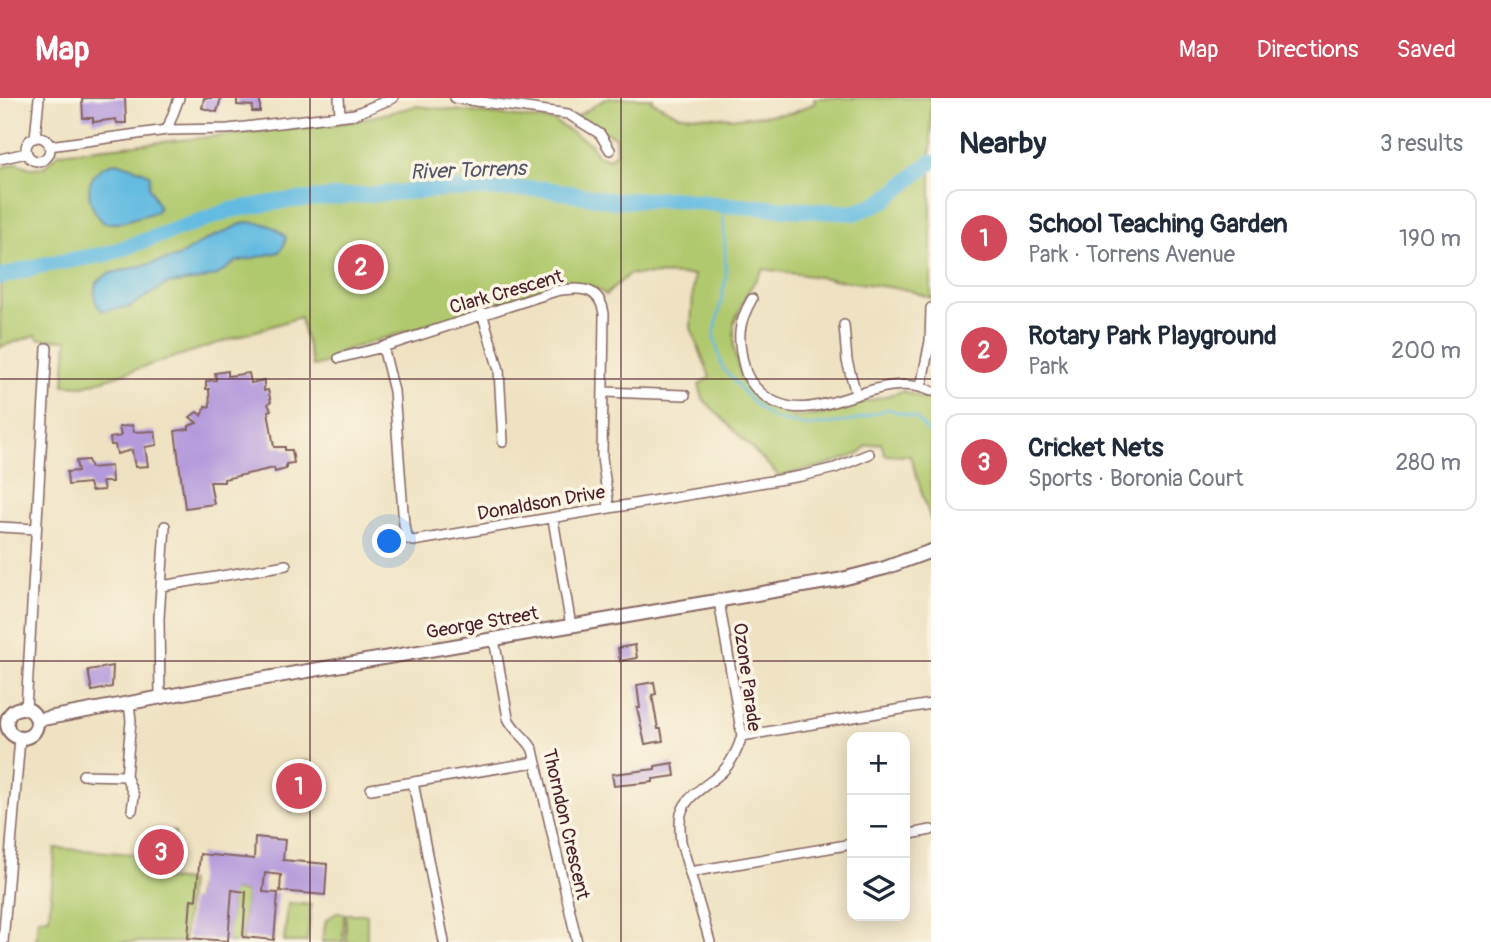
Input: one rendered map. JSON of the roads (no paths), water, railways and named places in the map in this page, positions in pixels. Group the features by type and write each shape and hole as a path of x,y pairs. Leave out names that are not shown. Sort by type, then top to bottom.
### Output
{"street":[{"path":"26,153 27,144 35,138 40,98"},
{"path":"167,130 179,98"},
{"path":"339,98 340,115"},
{"path":"49,146 167,130 228,129 355,114 393,98"},
{"path":"455,98 568,114 600,134 610,150"},
{"path":"26,153 33,160 47,156 49,146 45,140 35,138"},
{"path":"0,159 26,153"},
{"name":"Clark Crescent","path":"340,358 383,347 481,313 556,291 569,289 592,292 599,297 604,314 602,458 609,507"},
{"path":"752,299 741,317 740,339 744,369 756,388 776,402 802,408 887,386 908,384 931,391"},
{"path":"921,387 930,341 931,308"},
{"path":"481,313 499,370 503,442"},
{"path":"844,326 848,361 856,394"},
{"name":"Donaldson Drive","path":"383,347 394,391 404,525 408,539 424,540 801,476 835,468 869,454"},
{"path":"26,709 47,348"},
{"path":"604,392 685,395"},
{"path":"553,519 571,626"},
{"path":"160,697 158,644 165,526"},
{"path":"0,527 36,529"},
{"name":"George Street","path":"37,720 864,575 931,551"},
{"path":"162,586 286,565"},
{"name":"Ozone Parade","path":"710,942 681,842 680,828 682,810 695,793 722,772 732,760 742,736 719,601"},
{"name":"Thorndon Crescent","path":"494,639 511,724 530,743 536,762 577,942"},
{"path":"129,703 131,721 126,776 134,796 132,810"},
{"path":"742,736 931,704"},
{"path":"26,709 32,712 37,720 32,734 20,738 4,725 10,714 26,709"},
{"path":"3,942 5,854 20,738"},
{"path":"371,789 536,762"},
{"path":"83,775 126,776"},
{"path":"413,782 443,942"},
{"path":"910,834 931,830"},
{"path":"690,872 847,845"}],"water":[{"path":"117,162 146,172 150,176 149,187 159,207 156,212 118,223 104,223 99,218 90,199 92,178 99,170"},
{"path":"246,222 268,225 286,237 279,252 236,262 219,274 200,280 167,284 129,307 102,311 97,305 96,283 108,274 178,257 202,242"}],"waterway":[{"name":"River Torrens","path":"0,277 43,265 107,254 231,210 283,201 336,197 448,189 545,189 615,201 674,199 723,205 854,213 885,200 931,162"},
{"path":"723,205 726,277 714,336 722,367 752,402 773,419 808,426 852,421 888,409 916,418 931,435"}],"place":[{"name":"Rotary Park Playground","path":"361,267"},
{"name":"School Teaching Garden","path":"299,786"},
{"name":"Cricket Nets","path":"161,852"}]}
